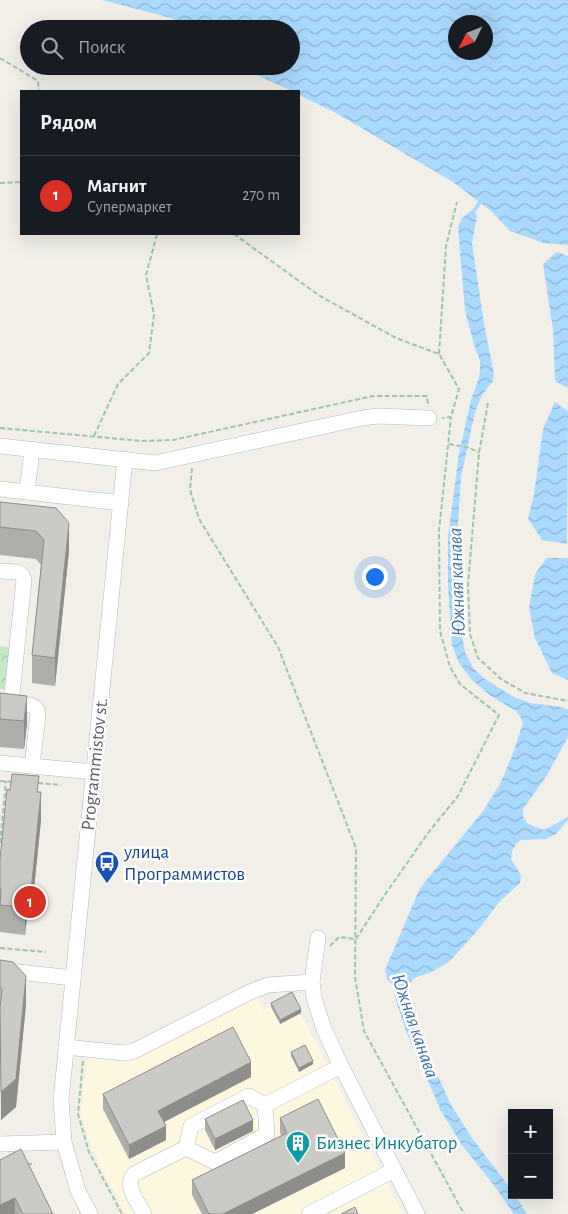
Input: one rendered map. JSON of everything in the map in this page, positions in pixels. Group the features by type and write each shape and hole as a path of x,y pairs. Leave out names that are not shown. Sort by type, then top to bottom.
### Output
{"street":[{"path":"0,446 155,463 362,418 378,416 429,418"},
{"path":"27,492 32,450"},
{"name":"Programmistov st.","path":"90,1214 78,1191 64,1142 61,1100 125,459"},
{"path":"0,489 121,503"},
{"path":"0,570 17,572 22,575 24,580 6,702 30,705 36,708 38,714 32,766"},
{"path":"0,763 94,772"},
{"path":"318,938 312,982 314,998 324,1029 417,1214"},
{"path":"0,970 73,978"},
{"path":"66,1047 85,1050 134,1051 250,992 268,985 312,982"},
{"path":"265,1105 341,1066"},
{"path":"186,1148 191,1126 249,1096 265,1105"},
{"path":"186,1148 215,1162 267,1134 265,1105"},
{"path":"0,1144 64,1142"},
{"path":"144,1214 129,1185 130,1178 134,1174 186,1148"},
{"path":"309,1214 394,1170"}],"path":[{"path":"0,58 20,70"},
{"path":"28,75 38,81 39,90"},
{"path":"0,182 20,182"},
{"path":"356,939 428,834 458,796 499,715 460,684 450,667 440,631 439,531 451,417 460,389 439,354 446,246 457,202"},
{"path":"94,437 118,384 149,353 154,315 146,274 157,235"},
{"path":"235,235 320,296 396,338 439,354"},
{"path":"0,428 142,441 173,440 373,396 427,396 429,418 451,417"},
{"path":"488,403 479,453 468,585 470,634 478,658 502,679 525,693 568,701"},
{"path":"448,444 470,448 479,453"},
{"path":"193,455 190,490 200,519 278,646 356,848 355,977 364,1031 464,1214"},
{"path":"0,780 15,782"},
{"path":"0,843 6,781"},
{"path":"34,783 61,785"},
{"path":"318,938 328,948 340,937 356,939"},
{"path":"0,948 46,952"},
{"path":"85,1050 78,1114 89,1152 122,1214"},
{"path":"26,1164 35,1164"}],"shaded area":[{"path":"292,996 403,1214 125,1214 92,1149 81,1114 87,1057 130,1062 257,997 263,1010"}],"green space":[{"path":"0,646 11,647 8,690 0,689"}],"water":[{"path":"102,0 568,0 568,245 544,243 510,231 491,211 453,182 336,113 300,95 300,90 290,90 257,75 300,75 300,20 174,20"},
{"path":"472,210 477,216 472,243 484,324 494,374 493,381 482,395 475,412 461,477 458,523 458,580 461,631 465,652 474,669 485,679 512,696 530,703 562,707 568,710 568,737 546,777 523,809 523,817 528,824 544,830 568,817 568,820 556,834 546,839 521,840 516,844 512,851 511,859 521,875 520,883 501,900 477,931 449,962 429,973 414,978 403,993 405,1002 451,1105 472,1138 508,1186 508,1199 518,1199 527,1214 514,1214 462,1145 441,1111 406,1031 396,1001 394,985 387,979 385,970 420,888 483,811 500,784 523,723 516,711 491,696 472,680 459,663 452,645 448,586 448,537 459,453 480,369 480,360 465,311 458,226 462,218"},
{"path":"557,252 568,256 568,388 555,381 553,330 543,264"},
{"path":"555,402 568,411 567,544 542,540 528,519 534,494 543,429"},
{"path":"547,558 568,558 568,680 552,673 535,638 529,608 535,574"}],"building":[{"path":"0,502 56,508 69,523 55,658 32,655 44,540 36,531 0,527"},
{"path":"0,693 27,696 24,721 0,719"},
{"path":"12,774 39,776 37,792 41,792 31,891 27,890 25,907 0,905 0,859 7,789 10,790"},
{"path":"0,960 13,962 26,976 16,1079 1,1092 0,1007 2,989 0,987"},
{"path":"292,992 301,1009 280,1020 271,1003"},
{"path":"233,1027 251,1062 158,1111 166,1126 129,1145 103,1094"},
{"path":"305,1045 313,1061 299,1068 291,1052"},
{"name":"Бизнес Инкубатор","path":"318,1099 345,1153 223,1214 209,1214 192,1180 287,1133 280,1118"},
{"path":"243,1100 253,1120 215,1139 205,1119"},
{"path":"21,1149 53,1214 23,1214 15,1198 0,1205 0,1160"},
{"path":"355,1207 358,1214 341,1214"}],"waterway":[{"name":"Южная канава","path":"472,214 482,199"}],"place":[{"name":"улица Программистов","path":"107,884"},
{"name":"Магнит","path":"30,902"},
{"name":"Бизнес Инкубатор","path":"298,1164"}]}
